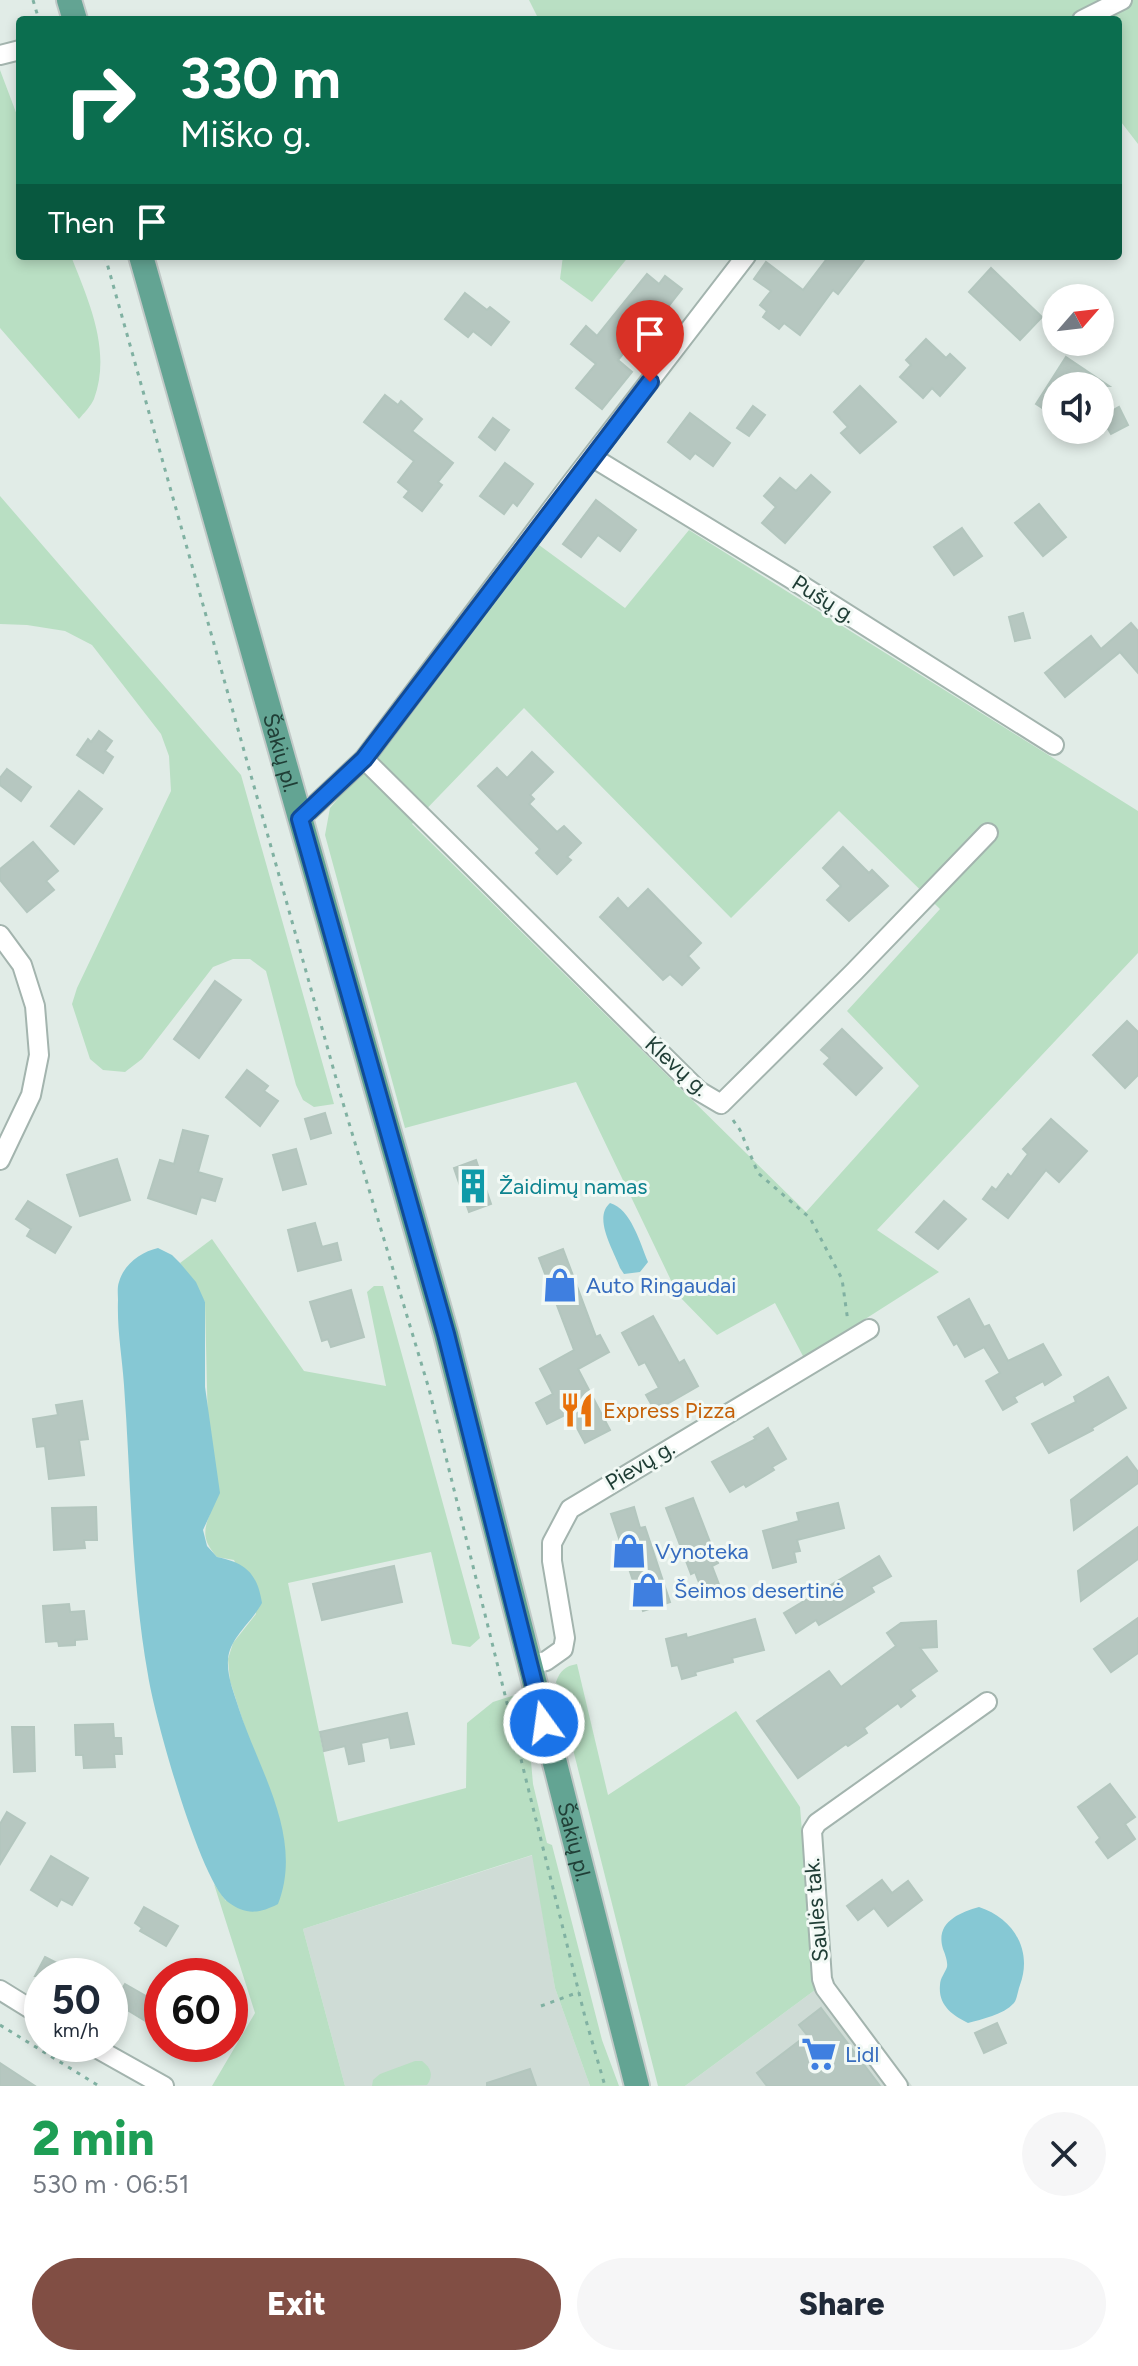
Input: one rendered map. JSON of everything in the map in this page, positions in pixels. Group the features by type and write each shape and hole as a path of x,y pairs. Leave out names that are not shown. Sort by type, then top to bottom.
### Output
{"main road":[{"name":"Šakių pl.","path":"142,260 446,1334 637,2086"}],"street":[{"path":"1090,16 1122,0"},
{"path":"300,819 364,759 743,260"},
{"name":"Pušų g.","path":"592,457 1054,745"},
{"name":"Klevų g.","path":"364,759 699,1091 721,1104 988,833"},
{"path":"0,935 22,965 35,1006 39,1055 31,1095 0,1160"},
{"name":"Pievų g.","path":"530,1665 546,1661 563,1649 565,1638 552,1561 552,1543 570,1509 869,1329"},
{"name":"Saulės tak.","path":"898,2086 825,1988 812,1831 817,1823 987,1702"},
{"path":"0,1990 24,2005"},
{"path":"121,2062 164,2086"}],"path":[{"path":"106,260 343,1103 429,1389 605,2086"},
{"path":"721,1104 740,1130 758,1173 810,1218 842,1279 850,1340"},
{"path":"541,2006 579,1992"},
{"path":"0,2025 99,2086"}],"shaded area":[{"path":"533,1855 555,1988 590,2086 345,2086 303,1929"},
{"path":"834,1982 912,2086 685,2086 815,1990"}],"green space":[{"path":"529,0 1138,0 1138,144 1122,123 1122,16 537,16"},
{"path":"0,70 16,112 16,260 73,260 96,326 99,381 93,402 79,419 0,328"},
{"path":"562,260 626,260 592,302 560,279"},
{"path":"0,496 241,775 334,1104 314,1107 303,1100 296,1085 266,971 250,959 233,959 213,967 142,1059 125,1072 103,1070 90,1059 72,1004 171,791 169,756 161,734 92,645 65,631 0,624"},
{"path":"689,530 1138,811 1138,953 877,1230 939,1272 804,1358 775,1303 717,1335 678,1295 576,1082 405,1128 325,835 330,808 408,716 539,545 625,608","holes":["524,708 731,918 839,811 940,909 847,1011 919,1086 806,1212 412,824"]},
{"path":"212,1239 304,1371 386,1386 367,1292 374,1286 383,1286 480,1638 470,1647 452,1644 431,1552 288,1583 338,1822 466,1788 467,1723 493,1702 518,1694 528,1727 533,1784 547,1843 552,1845 602,2040 619,2086 590,2086 555,1988 532,1855 303,1929 345,2086 212,2086 226,2062 248,2062 248,2025 255,2013 248,1991 248,1958 238,1958 214,1884 226,1901 249,1740 230,1681 228,1659 233,1643 256,1614 234,1560 217,1557 206,1537 210,1514 205,1302 180,1263"},
{"path":"577,1664 608,1795 736,1711 800,1807 815,1990 685,2086 658,2086 556,1682 564,1670"},
{"path":"422,2061 429,2069 431,2075 427,2085 372,2086 373,2080 380,2074"}],"water":[{"path":"610,1203 624,1212 638,1237 648,1262 640,1272 624,1274 609,1243 603,1217"},
{"path":"158,1248 180,1263 196,1282 205,1302 205,1387 220,1493 203,1530 207,1546 217,1557 236,1562 248,1571 257,1584 262,1603 232,1644 228,1660 235,1697 276,1805 286,1854 285,1879 278,1904 265,1910 246,1911 228,1902 205,1863 169,1759 152,1695 142,1639 118,1322 118,1284 129,1264 145,1252"},
{"path":"979,1907 1002,1919 1017,1937 1022,1948 1023,1972 1014,2003 998,2014 968,2023 952,2013 941,1998 940,1982 947,1965 941,1940 950,1920"}],"building":[{"path":"826,260 864,260 838,294 833,290 800,335 784,323 779,329 763,317 767,311 760,305 771,291 754,279 766,262 803,290"},
{"path":"991,268 1042,317 1020,340 969,292"},
{"path":"647,274 659,284 665,276 682,289 664,312 659,309 618,360 632,372 602,409 576,388 596,364 571,344 586,326 597,336"},
{"path":"465,293 509,322 491,345 473,331 468,337 445,319"},
{"path":"926,339 946,358 950,354 965,368 940,396 932,388 923,398 900,377 911,365 906,360"},
{"path":"1066,357 1088,372 1056,372"},
{"path":"860,386 896,422 860,453 841,433 848,427 834,412"},
{"path":"385,395 398,405 401,401 422,419 412,431 453,463 438,482 442,485 422,511 404,497 409,491 398,482 414,461 364,422"},
{"path":"753,406 765,415 749,436 737,428"},
{"path":"1119,407 1128,425 1114,432 1114,410"},
{"path":"690,413 730,443 713,466 695,453 690,459 668,442"},
{"path":"493,418 509,430 495,450 479,437"},
{"path":"505,463 533,484 517,506 513,502 504,514 480,496"},
{"path":"811,475 830,492 785,543 762,523 776,507 764,496 780,478 796,491"},
{"path":"596,500 636,530 620,551 598,535 581,557 563,544"},
{"path":"1039,504 1066,537 1043,556 1015,523"},
{"path":"962,528 982,556 954,575 934,547"},
{"path":"1023,613 1030,638 1015,641 1009,617"},
{"path":"1131,623 1138,631 1138,673 1120,652 1065,697 1045,673 1091,636 1101,649"},
{"path":"99,731 112,741 105,751 113,757 103,773 77,755 88,739 91,742"},
{"path":"532,752 553,772 530,795 534,799 529,804 557,832 564,826 581,843 567,857 571,860 557,874 536,853 540,849 478,786 497,768 507,778"},
{"path":"7,769 31,787 21,801 0,785 0,778"},
{"path":"79,791 102,809 74,844 51,826"},
{"path":"33,842 58,871 46,881 54,890 27,912 0,880 0,869"},
{"path":"843,847 869,873 872,870 888,886 849,921 827,900 841,886 823,868"},
{"path":"648,889 701,943 688,956 699,968 682,985 670,974 663,980 600,917 618,898 628,909"},
{"path":"215,981 241,1000 199,1058 174,1039"},
{"path":"1127,1021 1138,1032 1138,1075 1125,1088 1093,1055"},
{"path":"842,1029 882,1068 856,1095 824,1064 830,1058 821,1050"},
{"path":"247,1070 268,1086 264,1091 278,1101 260,1126 226,1097"},
{"path":"325,1113 331,1133 311,1139 305,1119"},
{"path":"1051,1119 1087,1151 1059,1182 1046,1170 1008,1218 983,1199 992,1187 996,1190 1008,1174 1011,1177 1028,1154 1023,1149"},
{"path":"183,1130 208,1136 198,1172 222,1179 215,1201 201,1197 196,1214 148,1198 160,1160 174,1164"},
{"path":"296,1149 306,1184 283,1190 273,1155"},
{"path":"117,1159 130,1200 80,1216 67,1175"},
{"name":"Žaidimų namas","path":"476,1160 491,1204 469,1212 454,1168"},
{"path":"28,1201 71,1227 55,1253 27,1236 31,1229 16,1219"},
{"path":"944,1201 966,1219 938,1249 916,1232"},
{"path":"315,1223 322,1247 337,1243 341,1260 298,1271 288,1230"},
{"path":"563,1249 596,1337 600,1335 609,1352 578,1369 610,1430 585,1443 569,1413 547,1424 536,1403 553,1394 540,1369 574,1350 539,1258"},
{"path":"351,1290 364,1337 331,1347 328,1339 322,1341 310,1302"},
{"path":"969,1299 984,1327 989,1325 1008,1361 1043,1344 1061,1375 1014,1397 1017,1402 1003,1410 986,1381 1000,1373 984,1347 965,1357 957,1343 954,1345 938,1317"},
{"path":"653,1316 679,1363 684,1360 698,1386 655,1411 646,1395 659,1388 645,1362 639,1365 622,1333"},
{"path":"1108,1377 1126,1408 1049,1453 1032,1424 1076,1402 1074,1397"},
{"path":"82,1401 88,1439 79,1440 84,1475 49,1479 45,1446 37,1447 33,1419 58,1415 56,1405"},
{"path":"768,1428 786,1459 746,1487 744,1484 730,1492 712,1462 756,1439 754,1437"},
{"path":"1127,1457 1138,1472 1138,1483 1074,1530 1071,1500"},
{"path":"693,1498 718,1563 712,1566 720,1587 703,1593 695,1572 691,1574 666,1508"},
{"path":"838,1503 844,1528 797,1540 800,1551 794,1552 796,1562 773,1568 763,1531 799,1521 797,1513"},
{"path":"96,1507 97,1540 84,1540 85,1548 54,1550 52,1508"},
{"path":"634,1507 640,1528 645,1527 670,1602 643,1611 611,1514"},
{"path":"1138,1527 1138,1559 1081,1601 1078,1571"},
{"path":"879,1556 891,1576 871,1587 874,1592 819,1625 816,1620 796,1633 784,1613"},
{"path":"394,1566 402,1602 322,1620 313,1584"},
{"path":"69,1604 70,1612 84,1611 87,1639 75,1640 75,1645 59,1646 58,1641 46,1642 43,1606"},
{"path":"1138,1618 1138,1653 1111,1672 1094,1649"},
{"path":"755,1619 764,1650 732,1658 733,1662 695,1672 696,1675 682,1679 678,1665 672,1666 666,1639 686,1634 687,1638"},
{"path":"936,1621 937,1647 920,1648 937,1671 910,1690 915,1696 901,1707 898,1703 864,1728 867,1733 798,1778 757,1721 829,1671 841,1687 896,1646 887,1633 901,1623"},
{"path":"407,1713 414,1744 391,1748 389,1737 361,1743 364,1761 349,1764 345,1746 324,1751 320,1732"},
{"path":"113,1724 114,1738 121,1738 122,1754 114,1754 115,1767 84,1768 83,1755 76,1755 75,1725"},
{"path":"12,1727 34,1727 35,1771 14,1772"},
{"path":"1110,1784 1135,1817 1125,1824 1135,1839 1108,1858 1096,1842 1100,1838 1078,1807"},
{"path":"7,1812 25,1823 0,1864 0,1824"},
{"path":"51,1856 88,1878 72,1905 61,1899 57,1906 31,1890"},
{"path":"882,1880 892,1893 908,1881 922,1900 888,1926 874,1908 858,1920 847,1906"},
{"path":"144,1907 178,1926 166,1946 140,1931 142,1928 135,1923"},
{"path":"128,1986 144,1995 144,2020 128,2010"},
{"name":"Lidl","path":"821,2008 880,2086 767,2086 757,2073 807,2035 799,2025"},
{"path":"997,2023 1006,2043 984,2053 975,2033"},
{"path":"0,2063 35,2086 0,2086"},
{"path":"530,2069 536,2086 487,2086 487,2083"}],"place":[{"name":"Žaidimų namas","path":"473,1186"},
{"name":"Auto Ringaudai","path":"560,1285"},
{"name":"Express Pizza","path":"577,1410"},
{"name":"Vynoteka","path":"629,1551"},
{"name":"Šeimos desertinė","path":"648,1590"},
{"name":"Lidl","path":"819,2054"}],"route":[{"path":"544,1723 446,1334 300,819 364,759 650,382"}]}
